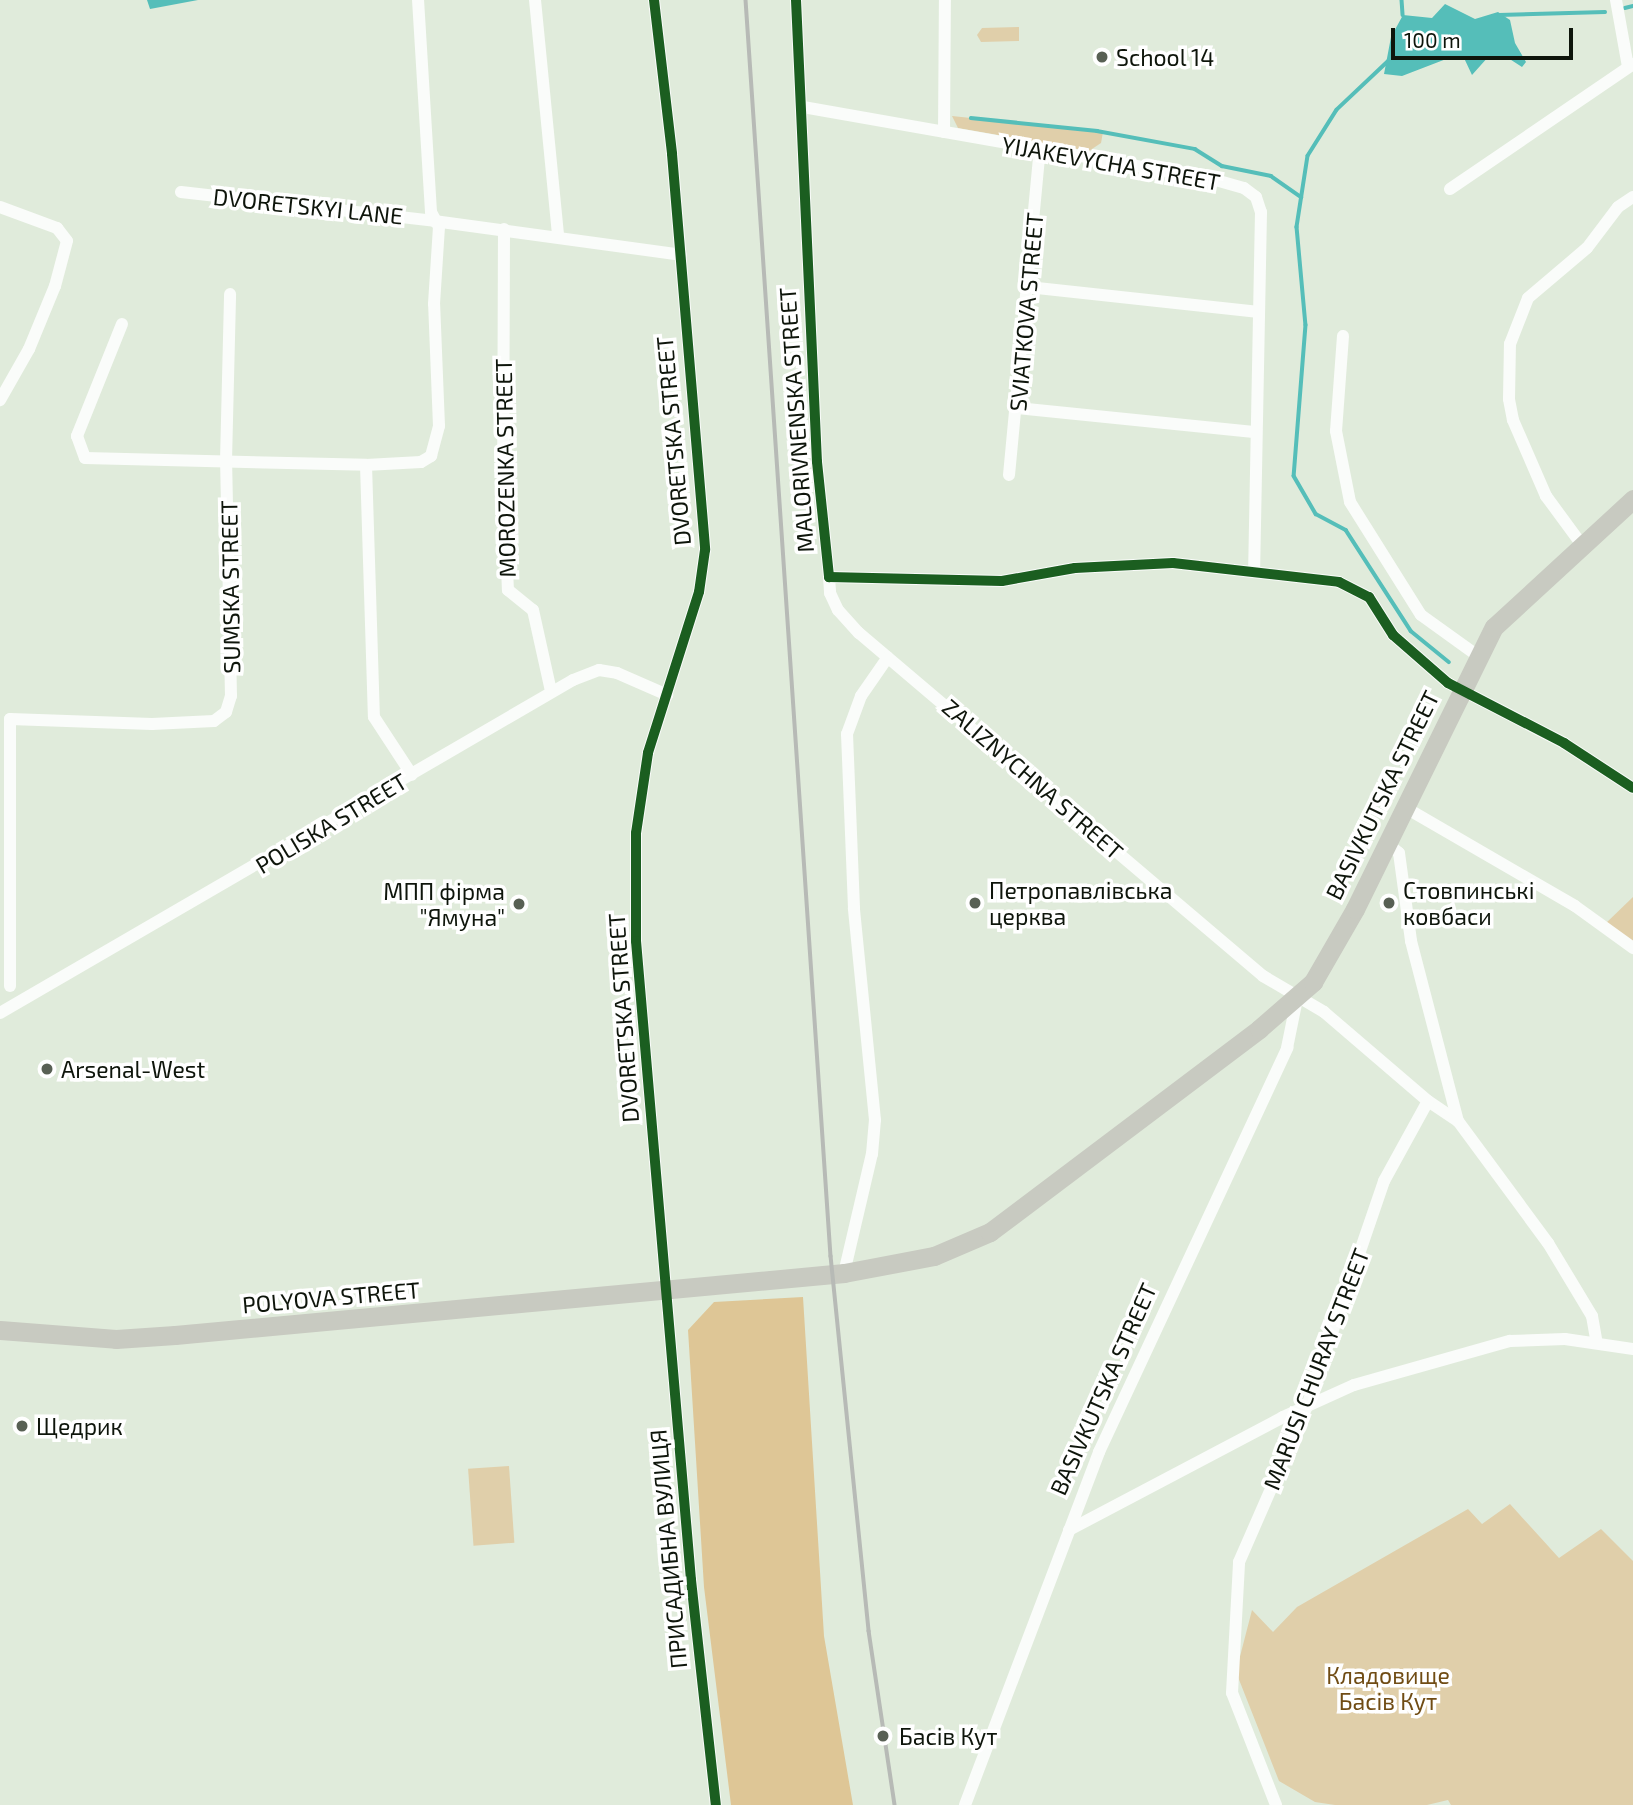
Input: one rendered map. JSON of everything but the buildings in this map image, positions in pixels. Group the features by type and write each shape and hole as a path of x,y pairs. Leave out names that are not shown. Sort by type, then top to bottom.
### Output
{"main road":[{"name":"BASIVKUTSKA STREET","path":"665,1289 844,1273 934,1256 990,1232 1297,999 1313,982 1388,844 1460,691 1494,627 1633,499"},
{"name":"POLYOVA STREET","path":"0,1330 116,1339 665,1289"}],"street":[{"name":"DVORETSKYI LANE","path":"366,465 411,463 431,456 439,426 434,303 439,228 434,220 418,0"},
{"path":"535,0 558,236"},
{"name":"DVORETSKA STREET","path":"654,0 681,255 705,550 699,592 648,753 636,833 636,942 665,1289"},
{"name":"MALORIVNENSKA STREET","path":"796,0 803,107 814,408 829,577 1002,581 1075,568 1172,563 1254,570 1357,587 1402,644 1460,691 1564,743 1633,788"},
{"path":"944,132 945,0"},
{"path":"1450,189 1630,66 1616,0"},
{"name":"YIJAKEVYCHA STREET","path":"803,107 1212,179 1244,188 1256,197 1261,212 1254,432 1254,570"},
{"name":"SVIATKOVA STREET","path":"1009,475 1040,149"},
{"name":"DVORETSKYI LANE","path":"181,192 434,220 681,255"},
{"path":"1581,545 1546,496 1513,420 1509,399 1510,344 1528,298 1587,248 1618,207 1633,197"},
{"path":"0,207 57,228 67,241 55,286 29,349 0,400"},
{"name":"MOROZENKA STREET","path":"504,229 508,590 533,610 551,691"},
{"path":"1028,287 1257,312"},
{"name":"SUMSKA STREET","path":"10,986 10,719 152,724 214,721 226,712 232,696 226,461 230,294"},
{"path":"122,324 76,436 85,458 366,465 373,717 412,775"},
{"path":"1343,336 1336,431 1350,502 1421,615 1478,656"},
{"path":"1017,408 1254,432"},
{"name":"ZALIZNYCHNA STREET","path":"829,577 830,593 846,621 1253,967 1297,999 1324,1013 1428,1101 1458,1121 1548,1243 1592,1316 1597,1343"},
{"path":"844,1273 872,1153 875,1120 854,908 847,734 860,696 888,657"},
{"name":"POLISKA STREET","path":"0,1013 412,775 551,691 599,670 617,673 667,695"},
{"path":"1406,808 1575,906 1633,948"},
{"name":"ZALIZNYCHNA STREET","path":"1388,844 1399,853 1411,942 1458,1121"},
{"name":"BASIVKUTSKA STREET","path":"965,1805 1099,1452 1287,1048 1297,999"},
{"name":"MARUSI CHURAY STREET","path":"1276,1805 1231,1693 1233,1642 1244,1542 1285,1462 1307,1406 1384,1181 1428,1101"},
{"name":"ПРИСАДИБНА ВУЛИЦЯ","path":"665,1289 716,1805"},
{"path":"1069,1530 1307,1406 1354,1385 1492,1345 1541,1339 1633,1349"}],"green space":[{"path":"1019,27 1019,41 981,42 977,35 982,28"},
{"path":"952,116 1103,132 1101,143 1089,151 958,128"},
{"path":"1633,897 1633,948 1605,924"},
{"path":"509,1466 514,1543 473,1546 468,1469"},
{"name":"Кладовище Басів Кут","path":"1510,1504 1559,1558 1601,1529 1633,1561 1633,1805 1451,1805 1448,1800 1427,1805 1335,1805 1315,1802 1279,1781 1236,1672 1252,1610 1273,1632 1297,1607 1468,1509 1482,1524"}],"shaded area":[{"path":"803,1297 824,1636 853,1805 731,1805 704,1587 688,1330 714,1302"}],"water":[{"path":"147,0 198,0 150,9"},
{"path":"1445,4 1475,19 1498,12 1510,20 1515,43 1526,62 1522,67 1505,56 1489,56 1472,75 1464,58 1454,56 1402,76 1384,74 1391,37 1403,15 1432,18"}],"waterway":[{"path":"1402,0 1403,15"},
{"path":"1625,8 1633,6"},
{"path":"1499,15 1605,12"},
{"path":"1389,61 1337,110 1308,156 1297,227 1306,325 1294,476 1316,514 1346,530 1411,631 1449,662"},
{"path":"971,118 1097,131 1195,149 1222,166 1271,176 1301,197"}],"railway":[{"path":"746,0 831,1256 869,1631 895,1805"}],"cycle path":[{"path":"654,0 672,154 705,550 699,592 648,753 636,833 636,941 691,1580 716,1805"},
{"path":"796,0 817,462 829,577 1002,581 1075,568 1173,563 1339,582 1369,597 1393,635 1448,683 1564,743 1633,788"}],"place":[{"name":"School 14","path":"1102,57"},
{"name":"Петропавлівська церква","path":"975,903"},
{"name":"Стовпинські ковбаси","path":"1389,903"},
{"name":"МПП фірма \"Ямуна\"","path":"519,904"},
{"name":"Arsenal-West","path":"47,1069"},
{"name":"Щедрик","path":"22,1426"},
{"name":"Басів Кут","path":"883,1736"}]}
